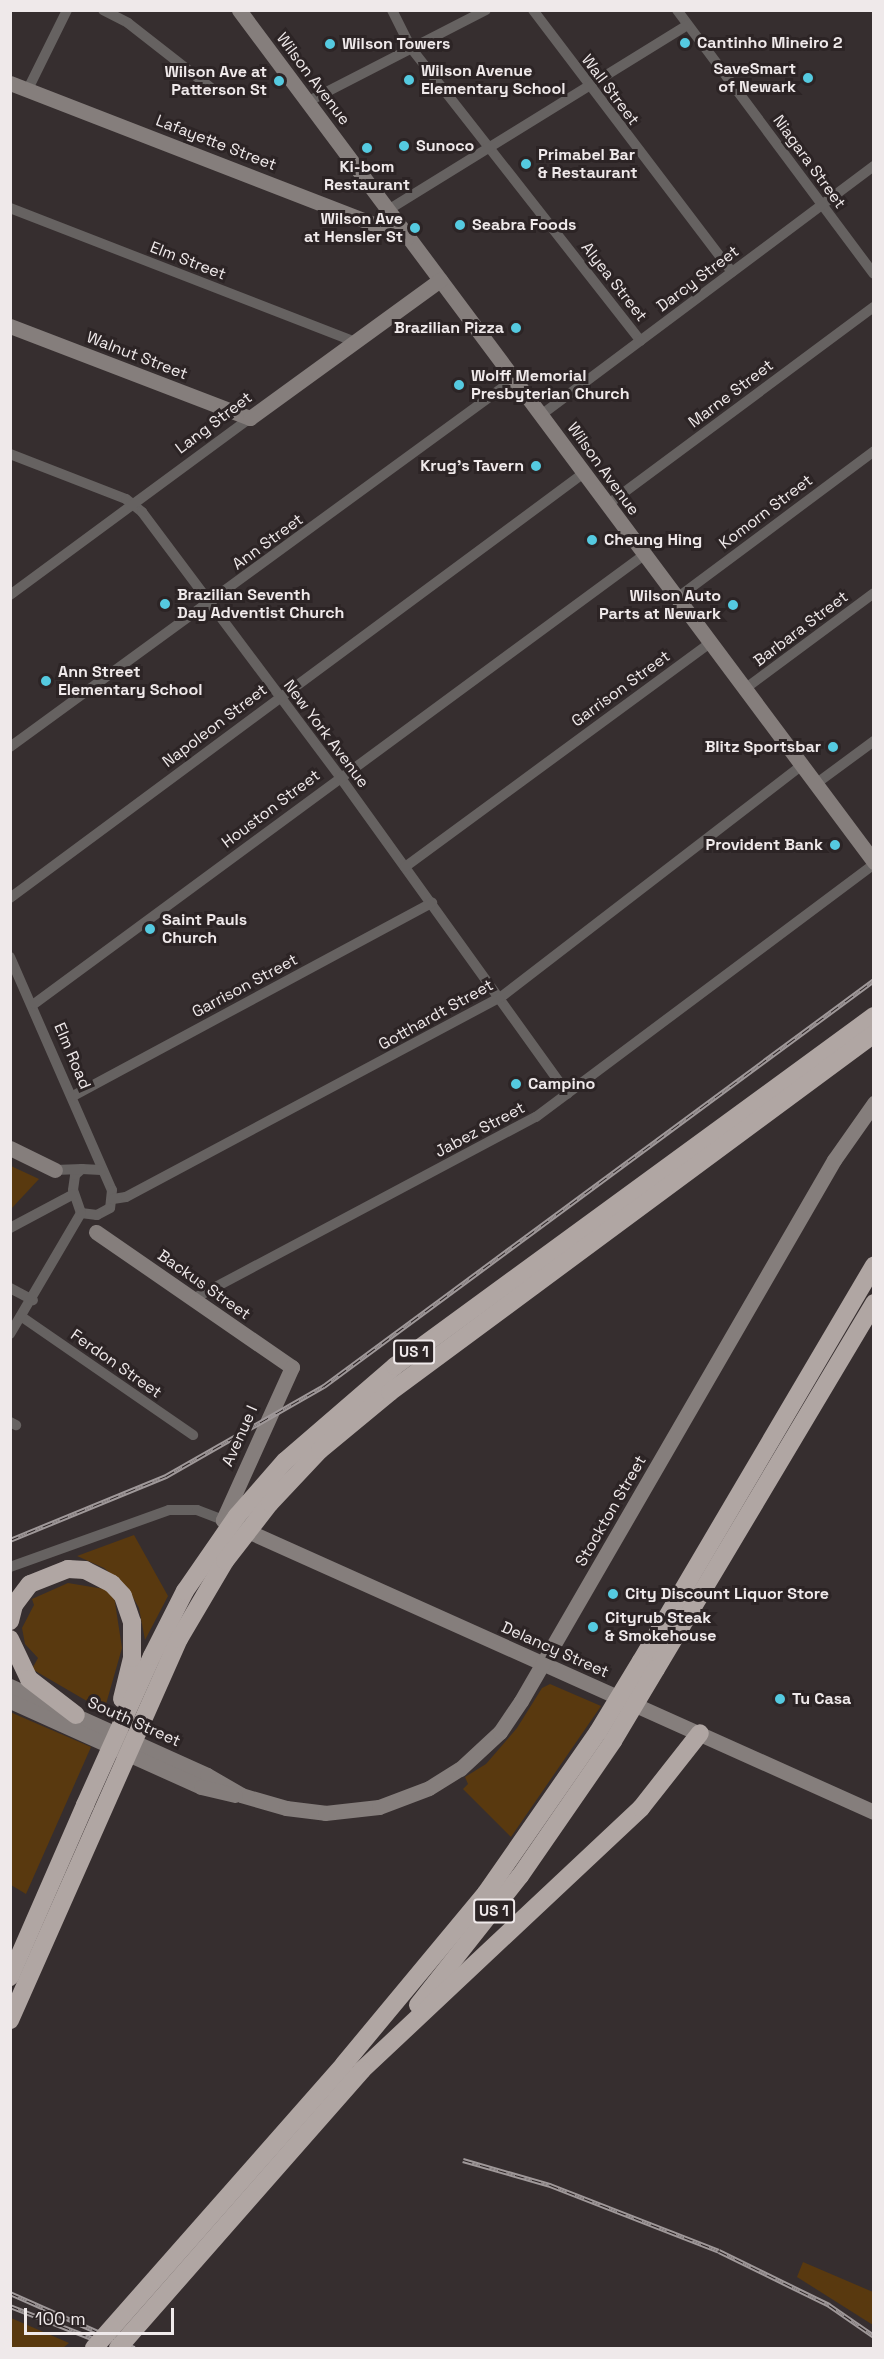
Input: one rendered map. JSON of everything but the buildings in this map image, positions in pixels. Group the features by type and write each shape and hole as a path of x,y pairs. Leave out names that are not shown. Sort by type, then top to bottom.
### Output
{"highway":[{"name":"US 1","path":"10,1977 152,1656 185,1591 231,1523 285,1461 395,1366 873,1016"},
{"path":"10,2020 179,1639 225,1561 270,1503 334,1438 404,1381 873,1034"},
{"path":"649,1665 873,1266"},
{"path":"94,2349 344,2064 481,1900 605,1737 873,1303"},
{"path":"10,1621 14,1605 30,1584 68,1569 85,1570 112,1584 123,1596 132,1622 128,1677 85,1805"},
{"path":"10,1639 29,1679 76,1716"},
{"path":"362,2070 641,1808 700,1733"},
{"name":"US 1","path":"118,2349 362,2070 498,1905 605,1737"}],"main road":[{"name":"Wilson Avenue","path":"239,10 513,380 746,688 873,863"},
{"name":"Lafayette Street","path":"10,82 407,237"},
{"name":"Lang Street","path":"250,418 440,280"},
{"name":"Walnut Street","path":"10,326 250,418"},
{"name":"Stockton Street","path":"286,1808 325,1813 361,1810 396,1802 440,1782 474,1757 500,1732 544,1664 815,1191 873,1103"},
{"path":"10,1148 55,1170"},
{"name":"Backus Street","path":"96,1232 292,1367"},
{"name":"Avenue I","path":"223,1520 292,1367"},
{"name":"Delancy Street","path":"223,1520 873,1812"},
{"name":"South Street","path":"10,1686 207,1775 241,1795"},
{"name":"South Street","path":"10,1701 201,1786 286,1808"}],"street":[{"path":"28,90 67,10"},
{"path":"103,10 128,23 215,91"},
{"name":"Alyea Street","path":"392,10 411,48 641,341"},
{"path":"307,102 486,10"},
{"name":"Wall Street","path":"533,10 587,85 732,272"},
{"name":"Niagara Street","path":"677,10 873,274"},
{"path":"388,210 487,146 688,25"},
{"name":"Darcy Street","path":"541,415 873,166"},
{"name":"Elm Street","path":"10,208 356,342"},
{"name":"Marne Street","path":"607,505 873,307"},
{"name":"Ann Street","path":"10,747 211,603 513,380"},
{"name":"Lang Street","path":"10,595 250,418"},
{"name":"Komorn Street","path":"677,598 873,451"},
{"name":"New York Avenue","path":"10,454 126,498 134,505 211,603 340,777 501,997 568,1094"},
{"name":"Napoleon Street","path":"10,898 584,473"},
{"name":"Houston Street","path":"34,1004 644,555"},
{"path":"10,582 22,587"},
{"name":"Barbara Street","path":"746,688 873,593"},
{"name":"Garrison Street","path":"405,867 710,643"},
{"path":"816,783 873,741"},
{"name":"Gotthardt Street","path":"113,1199 126,1197 501,997 802,765"},
{"name":"Jabez Street","path":"193,1299 536,1117 873,863"},
{"name":"Garrison Street","path":"73,1095 432,903"},
{"name":"Elm Road","path":"10,957 14,973 34,1004 73,1095 100,1170"},
{"path":"74,1189 75,1175 82,1169"},
{"path":"10,1334 88,1214 110,1208 113,1199 112,1190 100,1170 55,1170"},
{"path":"55,1170 74,1189 96,1232"},
{"path":"10,1228 74,1189"},
{"path":"10,1288 33,1300"},
{"name":"Ferdon Street","path":"22,1317 193,1435"},
{"path":"10,1567 169,1510 197,1510 223,1520"}],"shaded area":[{"path":"11,1166 39,1179 11,1209"},
{"path":"134,1535 168,1596 145,1640 139,1608 127,1587 104,1568 77,1556"},
{"path":"68,1583 104,1589 114,1596 122,1648 104,1711 32,1669 38,1658 25,1644 22,1628 34,1605 32,1599"},
{"path":"550,1684 601,1706 511,1837 463,1789 468,1784 465,1777 486,1764 517,1728 542,1688"},
{"path":"10,1712 91,1747 26,1894 11,1885"},
{"path":"803,2262 873,2292 873,2325 797,2277"},
{"path":"11,2318 69,2343 63,2348 11,2348"}],"railway":[{"path":"10,1540 166,1476 324,1386 874,980"},
{"path":"463,2160 550,2185 719,2251 829,2305 874,2336"},
{"path":"10,2293 134,2348"},
{"path":"10,2306 94,2339"}],"place":[{"name":"Cantinho Mineiro 2","path":"685,43"},
{"name":"Wilson Towers","path":"330,44"},
{"name":"SaveSmart of Newark","path":"808,78"},
{"name":"Wilson Avenue Elementary School","path":"409,80"},
{"name":"Wilson Ave at Patterson St","path":"279,81"},
{"name":"Sunoco","path":"404,146"},
{"name":"Ki-bom Restaurant","path":"367,148"},
{"name":"Primabel Bar & Restaurant","path":"526,164"},
{"name":"Seabra Foods","path":"460,225"},
{"name":"Wilson Ave at Hensler St","path":"415,228"},
{"name":"Brazilian Pizza","path":"516,328"},
{"name":"Wolff Memorial Presbyterian Church","path":"459,385"},
{"name":"Krug's Tavern","path":"536,466"},
{"name":"Cheung Hing","path":"592,540"},
{"name":"Brazilian Seventh Day Adventist Church","path":"165,604"},
{"name":"Wilson Auto Parts at Newark","path":"733,605"},
{"name":"Ann Street Elementary School","path":"46,681"},
{"name":"Blitz Sportsbar","path":"833,747"},
{"name":"Provident Bank","path":"835,845"},
{"name":"Saint Pauls Church","path":"150,929"},
{"name":"Campino","path":"516,1084"},
{"name":"City Discount Liquor Store","path":"613,1594"},
{"name":"Cityrub Steak & Smokehouse","path":"593,1627"},
{"name":"Tu Casa","path":"780,1699"}]}
